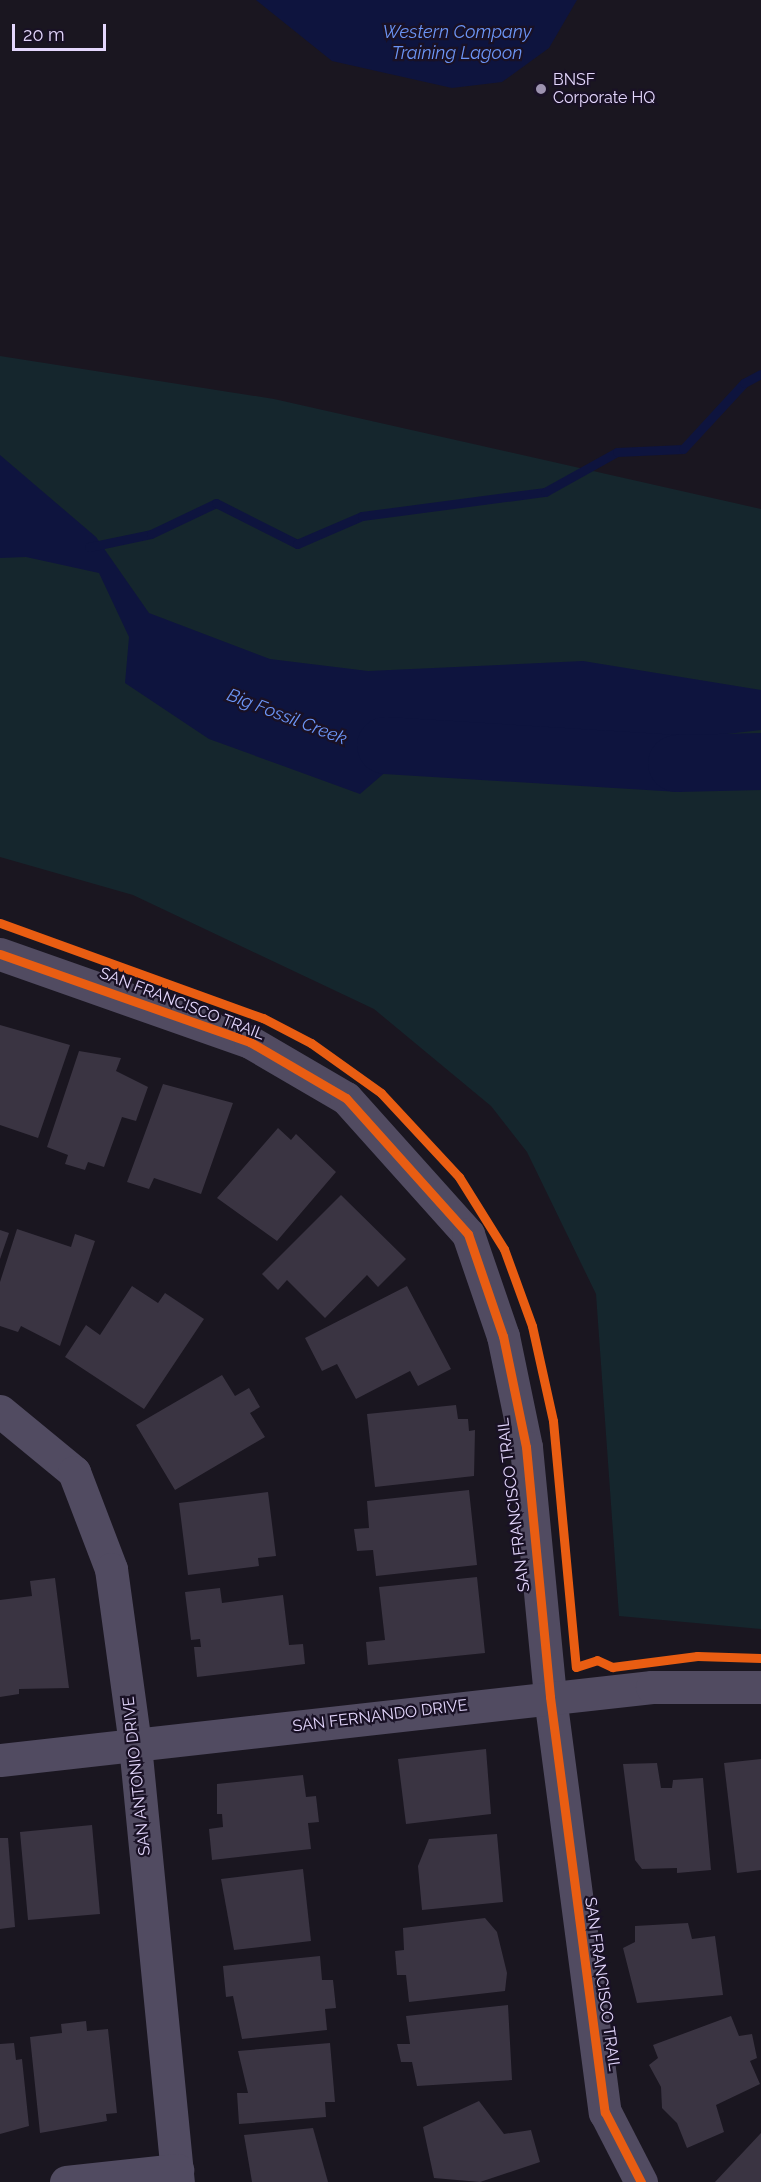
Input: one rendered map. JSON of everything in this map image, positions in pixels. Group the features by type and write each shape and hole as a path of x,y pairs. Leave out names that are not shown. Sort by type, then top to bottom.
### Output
{"street":[{"name":"SAN FRANCISCO TRAIL","path":"0,954 250,1042 346,1098 468,1234 503,1336 525,1447 550,1697 605,2112 641,2182"},
{"name":"SAN ANTONIO DRIVE","path":"0,1411 74,1472 111,1569 135,1745 178,2176"},
{"name":"SAN FERNANDO DRIVE","path":"0,1760 550,1697 712,1683 761,1687"},
{"path":"66,2182 178,2176"}],"shaded area":[{"path":"0,356 274,399 761,509 761,1629 619,1616 596,1294 527,1152 491,1106 374,1009 133,895 0,857"}],"water":[{"name":"Western Company Training Lagoon","path":"256,0 577,0 549,48 502,82 452,88 332,61"},
{"path":"0,455 96,537 149,613 270,659 368,671 583,661 761,690 761,730 607,748 556,738 402,758 360,794 209,739 125,683 129,637 99,573 26,557 0,558"}],"building":[{"path":"0,1025 70,1045 38,1138 0,1125"},
{"path":"79,1051 121,1058 116,1071 148,1087 136,1121 122,1117 104,1167 88,1162 85,1170 65,1164 68,1155 47,1147"},
{"path":"163,1084 233,1103 201,1194 154,1178 149,1189 127,1182"},
{"path":"278,1128 291,1140 296,1134 336,1172 277,1241 217,1198"},
{"path":"341,1195 406,1259 378,1287 367,1275 325,1318 287,1280 278,1290 262,1274"},
{"path":"17,1229 71,1247 75,1234 95,1241 60,1346 21,1326 18,1332 0,1326 0,1282"},
{"path":"0,1230 9,1233 0,1259"},
{"path":"132,1286 158,1303 165,1293 204,1319 144,1409 65,1357 86,1325 100,1335"},
{"path":"407,1286 451,1369 418,1386 410,1371 356,1399 337,1364 322,1371 305,1338"},
{"path":"222,1375 235,1396 249,1388 260,1407 250,1413 265,1437 175,1490 136,1425"},
{"path":"456,1405 458,1419 468,1419 469,1431 475,1430 474,1476 375,1487 367,1414"},
{"path":"469,1490 477,1565 376,1576 373,1550 357,1551 354,1529 369,1528 367,1501"},
{"path":"268,1492 276,1556 258,1558 259,1566 188,1575 179,1503"},
{"path":"477,1577 485,1653 368,1665 366,1642 385,1640 379,1587"},
{"path":"55,1578 69,1688 19,1689 19,1694 0,1697 0,1600 32,1596 30,1581"},
{"path":"220,1588 222,1603 283,1595 289,1645 303,1644 305,1664 197,1677 194,1647 201,1647 200,1639 191,1640 185,1592"},
{"path":"486,1749 491,1814 406,1824 398,1759"},
{"path":"761,1759 761,1870 737,1873 724,1763"},
{"path":"657,1763 661,1788 672,1788 673,1780 703,1778 711,1870 677,1873 677,1868 642,1869 635,1860 623,1764"},
{"path":"303,1775 306,1797 316,1796 319,1822 308,1823 311,1849 212,1860 209,1829 223,1827 222,1814 217,1814 217,1784"},
{"path":"92,1825 100,1914 28,1920 20,1832"},
{"path":"497,1834 503,1902 422,1910 418,1866 429,1839"},
{"path":"0,1838 8,1838 15,1927 0,1929"},
{"path":"303,1869 311,1941 234,1950 221,1879"},
{"path":"485,1918 497,1932 507,1973 505,1991 409,2002 406,1975 397,1975 395,1951 404,1950 403,1928"},
{"path":"688,1923 692,1939 715,1936 723,1995 637,2003 623,1948 635,1942 635,1926"},
{"path":"320,1956 322,1980 333,1980 336,2008 325,2009 327,2030 242,2039 233,1996 226,1997 223,1966"},
{"path":"508,2005 512,2080 417,2086 412,2062 401,2062 397,2044 410,2044 406,2016"},
{"path":"731,2016 739,2036 752,2034 757,2058 750,2061 760,2084 716,2105 724,2132 687,2148 677,2123 662,2108 661,2087 649,2065 658,2058 653,2045"},
{"path":"86,2021 87,2031 108,2029 117,2113 106,2114 107,2121 40,2133 30,2037 62,2033 61,2024"},
{"path":"14,2043 16,2060 22,2059 29,2126 0,2134 0,2044"},
{"path":"330,2043 335,2102 325,2102 326,2117 239,2124 237,2093 248,2093 238,2051"},
{"path":"479,2101 504,2134 531,2130 540,2162 480,2182 434,2178 423,2127"},
{"path":"313,2128 328,2182 252,2182 244,2135"},
{"path":"761,2133 761,2182 715,2182"}],"waterway":[{"path":"89,547 151,534 216,503 297,544 362,516 545,492 617,452 683,449 744,383 761,374"},
{"name":"Big Fossil Creek","path":"385,745 676,763 761,761"}],"cycle path":[{"path":"0,923 263,1018 311,1043 381,1093 459,1177 504,1249 532,1326 553,1421 576,1667 597,1660 612,1667 697,1656 761,1658"},
{"path":"0,954 250,1042 346,1098 468,1234 503,1336 526,1447 550,1697 605,2112 641,2182"}],"place":[{"name":"BNSF Corporate HQ","path":"541,89"}]}
